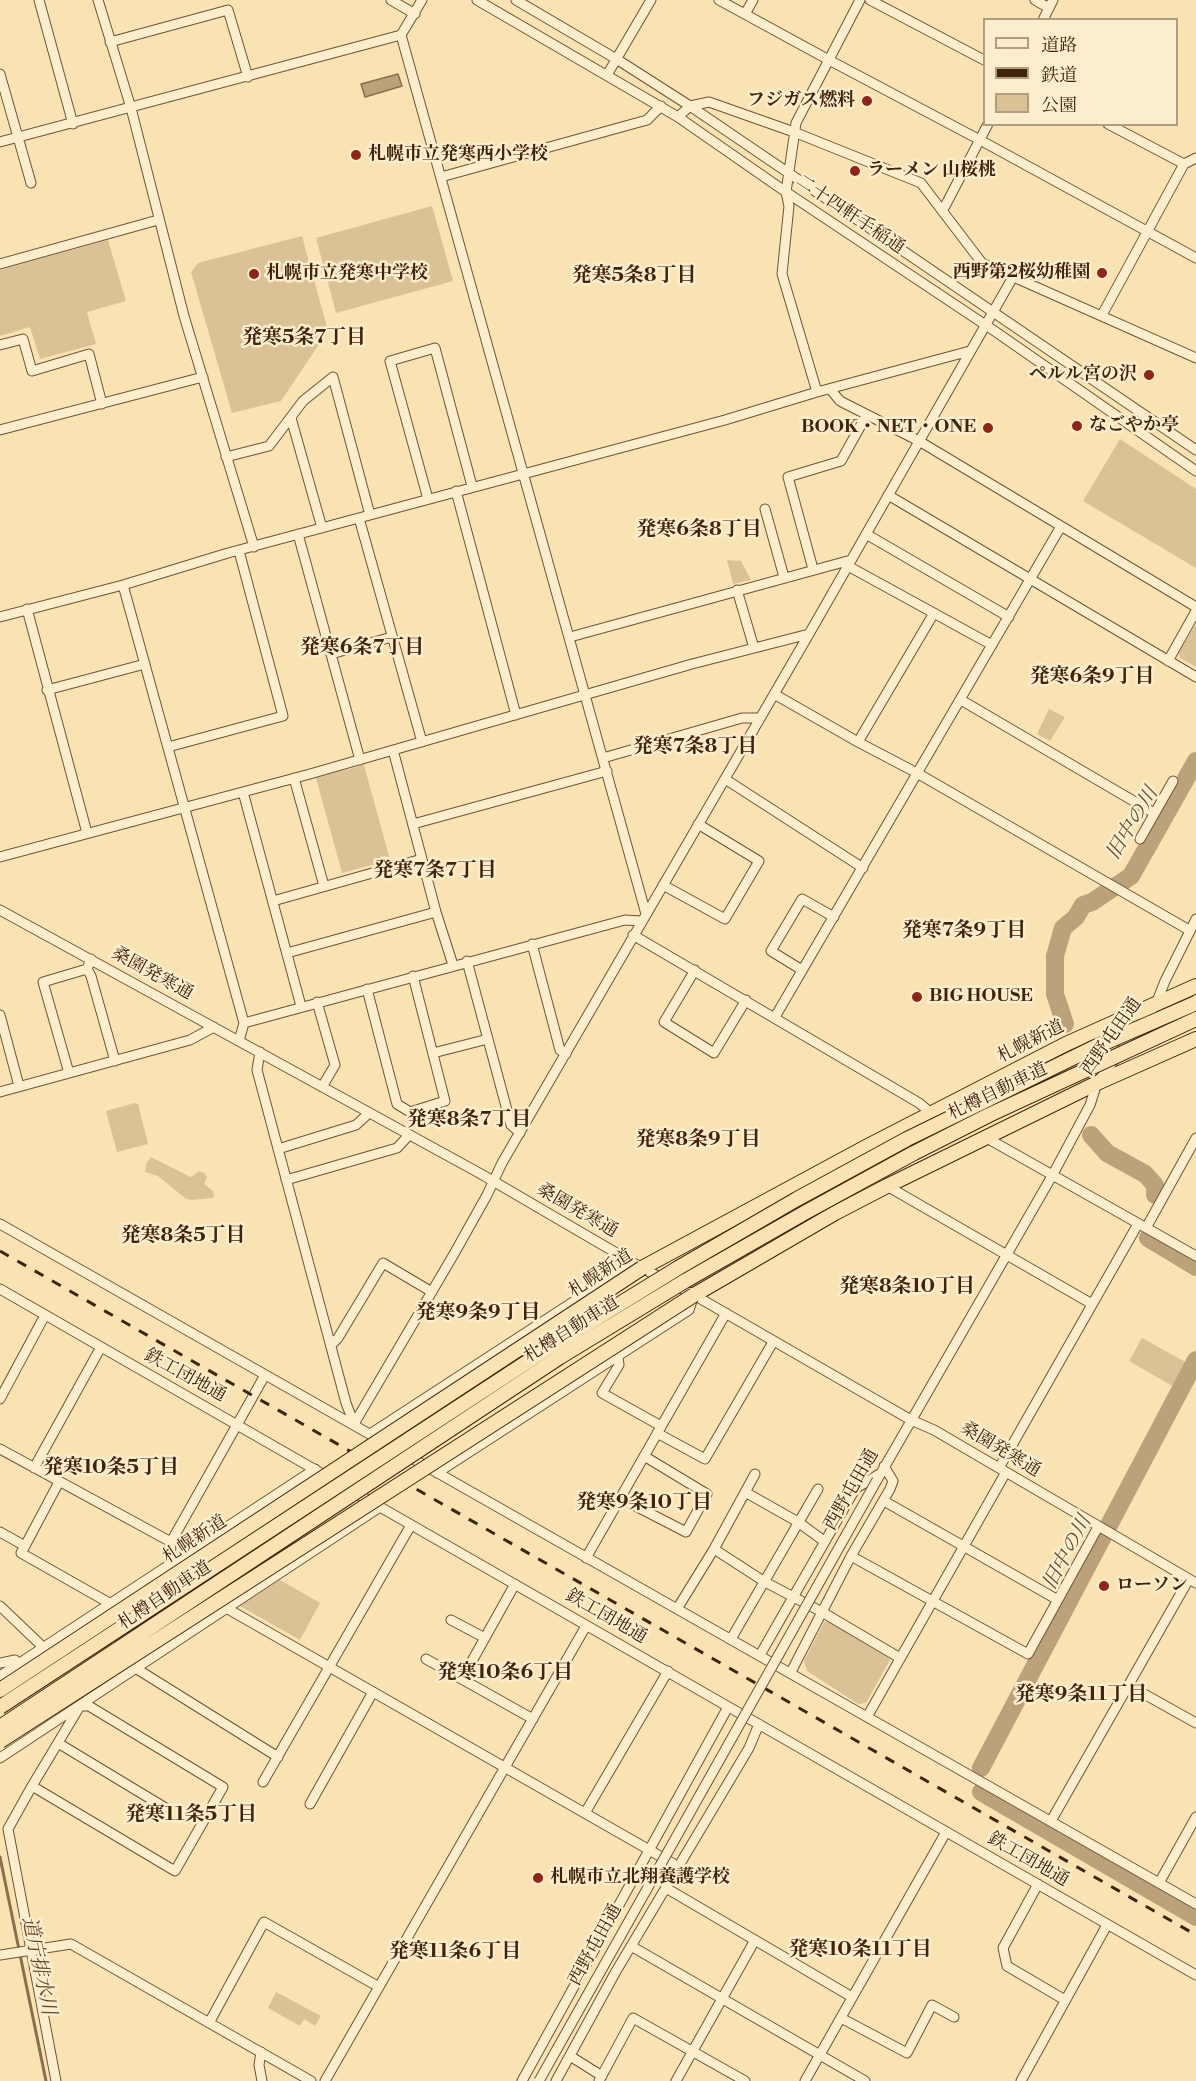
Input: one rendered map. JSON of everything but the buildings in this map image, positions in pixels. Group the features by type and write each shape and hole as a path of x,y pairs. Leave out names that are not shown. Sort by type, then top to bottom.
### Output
{"highway":[{"name":"札幌新道","path":"0,1690 642,1268 1065,1044 1196,986"},
{"name":"札樽自動車道","path":"0,1707 554,1345 678,1268 907,1139 1095,1047 1196,1003"},
{"name":"札樽自動車道","path":"0,1727 540,1370 685,1281 923,1149 1080,1072 1196,1019"},
{"path":"0,1741 694,1295 835,1213 887,1186 1098,1083 1196,1039"}],"street":[{"path":"39,0 73,124"},
{"path":"98,0 131,108 158,220 202,377 254,547"},
{"path":"391,0 415,14"},
{"path":"0,142 401,35 422,0"},
{"name":"二十四軒手稲通","path":"477,0 678,117 1196,471"},
{"path":"608,75 651,0"},
{"path":"719,0 1196,258"},
{"path":"745,14 753,0"},
{"path":"817,392 782,274 789,206 786,192 788,173 796,123 860,0"},
{"path":"870,0 983,59"},
{"path":"1035,0 1051,4 1044,18"},
{"name":"二十四軒手稲通","path":"523,2 690,106 1196,450"},
{"path":"110,42 228,10 248,77"},
{"path":"401,35 607,771 644,918"},
{"path":"0,74 31,183"},
{"path":"678,117 690,106 709,102 794,132 921,183 982,263 1196,358"},
{"path":"441,177 647,120 660,106"},
{"path":"943,210 987,126"},
{"path":"1112,126 1184,164"},
{"path":"1102,315 1184,164 1196,158"},
{"path":"0,264 158,220"},
{"path":"354,1424 432,1292 520,1132 850,563 1013,276"},
{"path":"0,345 23,339 32,370 89,354 102,404"},
{"path":"428,499 390,361 435,348 472,486"},
{"path":"0,617 970,351"},
{"path":"0,430 202,377"},
{"path":"226,457 269,446 303,401 333,377 370,515"},
{"path":"831,390 840,401 919,441 1196,609 1168,661"},
{"path":"813,569 788,477 841,461 866,416"},
{"path":"291,418 322,528"},
{"path":"456,491 516,715"},
{"path":"888,495 1196,677"},
{"path":"765,509 784,577"},
{"path":"359,518 422,742"},
{"path":"775,1017 1060,528"},
{"path":"298,534 360,760"},
{"path":"866,534 1009,617"},
{"path":"168,747 283,716 239,550"},
{"path":"570,637 813,569 850,563 992,645"},
{"path":"123,585 244,1023 239,1041"},
{"path":"737,590 754,648"},
{"path":"27,609 87,833"},
{"path":"858,742 934,613"},
{"path":"0,857 360,760 809,634"},
{"path":"331,654 392,637"},
{"path":"47,690 145,664"},
{"path":"774,694 917,773 1189,930"},
{"path":"961,700 1154,813"},
{"path":"603,758 742,718 760,718"},
{"path":"393,750 436,912 453,965"},
{"path":"413,824 607,771"},
{"path":"294,778 324,886"},
{"path":"725,780 863,868"},
{"path":"1140,839 1173,781"},
{"path":"243,792 301,1006"},
{"path":"663,885 725,919 759,861 698,824"},
{"path":"273,901 422,859"},
{"path":"802,970 771,951 802,899 834,917"},
{"name":"桑園発寒通","path":"0,910 89,964 214,1027 493,1181 911,1420 934,1430 1192,1581"},
{"path":"287,953 436,912"},
{"path":"244,1023 467,961 625,920 644,918"},
{"name":"西野屯田通","path":"539,2081 880,1473 987,1292 1006,1254 1052,1176 1090,1105 1098,1083 1156,1004 1196,919"},
{"path":"633,935 919,1103 931,1113"},
{"path":"532,944 560,1050 566,1054"},
{"path":"467,961 511,1125 520,1132"},
{"path":"69,1073 44,982 89,964 115,1061"},
{"path":"695,970 664,1022 714,1053 746,1000"},
{"path":"367,989 397,1104 410,1112 445,1101 413,976"},
{"path":"317,1002 335,1065 322,1087"},
{"path":"0,1015 19,1086"},
{"path":"0,1092 190,1040 214,1027"},
{"path":"433,1053 488,1039"},
{"path":"260,1052 257,1070 346,1403 354,1424"},
{"path":"278,1149 356,1125 369,1113"},
{"path":"286,1180 397,1148 409,1135"},
{"path":"985,1137 1196,1256"},
{"path":"867,1717 964,1545 1092,1304 1196,1138"},
{"path":"887,1186 1092,1304"},
{"path":"0,1224 1196,1904"},
{"path":"332,1344 338,1338 383,1263 432,1292"},
{"path":"370,1434 622,1270 642,1268"},
{"name":"鉄工団地通","path":"0,1289 1196,1975"},
{"path":"437,1473 689,1310 694,1295"},
{"path":"586,1558 726,1313"},
{"path":"0,1399 45,1315"},
{"path":"618,1356 619,1365 602,1393 705,1459 773,1342"},
{"path":"34,1468 101,1347"},
{"path":"170,1566 171,1542 265,1375"},
{"path":"0,1449 171,1542"},
{"path":"620,1498 686,1532 707,1494 645,1456"},
{"path":"0,1677 315,1469"},
{"path":"677,1609 714,1549 755,1473"},
{"path":"760,1655 855,1489 880,1473 893,1481 791,1672"},
{"path":"59,1482 21,1552 111,1604"},
{"path":"731,1639 818,1488"},
{"path":"746,1492 798,1521 824,1541"},
{"path":"884,1501 1058,1600"},
{"path":"0,1758 380,1507"},
{"path":"263,1782 411,1525"},
{"path":"852,1556 1028,1654 1100,1528"},
{"path":"0,1532 25,1546"},
{"path":"714,1549 765,1582 822,1612 900,1658"},
{"path":"1051,1821 1128,1685 1192,1581"},
{"path":"462,1679 515,1584"},
{"path":"0,1606 44,1648"},
{"path":"228,1609 679,1866"},
{"path":"452,1620 485,1638"},
{"path":"325,2081 586,1626"},
{"path":"426,1659 533,1719"},
{"path":"0,1663 15,1660 19,1664"},
{"path":"137,1669 278,1756"},
{"path":"585,1813 668,1671"},
{"path":"1128,1685 1196,1723"},
{"path":"310,1804 373,1692"},
{"path":"56,2081 29,1950 8,1829 80,1706"},
{"path":"32,1786 176,1871 223,1787 89,1706 80,1706"},
{"path":"522,2081 728,1707"},
{"path":"556,2081 631,1946 749,1748 759,1724"},
{"path":"51,1725 63,1734"},
{"path":"58,1743 164,1807"},
{"path":"1159,1883 1196,1817"},
{"path":"805,2081 946,1832"},
{"path":"1038,1884 1003,1948 1007,1966 1065,2000"},
{"path":"666,1888 852,1997"},
{"path":"209,2023 264,1922 379,1987"},
{"path":"1021,2081 1107,1925"},
{"path":"675,2081 755,1940"},
{"path":"0,1955 71,1944 311,2081"},
{"path":"631,1946 865,2081"},
{"path":"841,2018 907,2053 933,2005 954,2017"},
{"path":"570,2056 600,2078 633,2018 742,2080"},
{"path":"261,2052 259,2065 262,2081"}],"green space":[{"path":"432,206 453,281 336,313 316,238"},
{"path":"302,236 328,331 281,401 232,413 191,272 198,263"},
{"path":"108,240 126,301 87,312 96,344 40,359 30,327 0,336 0,270"},
{"path":"1120,439 1196,489 1196,568 1083,501"},
{"path":"727,560 741,561 751,580 733,584"},
{"path":"1196,624 1196,667 1180,658 1179,653"},
{"path":"1049,709 1065,717 1050,741 1037,734"},
{"path":"364,765 390,860 342,873 316,778"},
{"path":"138,1104 148,1144 117,1152 106,1111"},
{"path":"151,1157 191,1177 199,1171 204,1173 207,1177 204,1184 213,1191 214,1196 191,1200 185,1198 158,1176 145,1172 146,1164"},
{"path":"1142,1338 1189,1364 1176,1388 1129,1361"},
{"path":"280,1580 320,1603 300,1640 240,1606"},
{"path":"828,1621 890,1660 866,1703 858,1704 807,1671 804,1661 824,1622"},
{"path":"276,1992 321,2016 315,2026 304,2019 300,2026 268,2008"}],"shaded area":[{"path":"398,74 402,86 365,97 361,84"}],"waterway":[{"name":"旧中の川","path":"1065,1024 1055,994 1055,956 1063,928 1076,917 1083,905 1092,902 1131,876 1196,761"},
{"name":"旧中の川","path":"1091,1135 1107,1153 1145,1174 1155,1185 1155,1195"},
{"name":"旧中の川","path":"1148,1238 1196,1267"},
{"name":"旧中の川","path":"981,1768 1196,1360"},
{"name":"旧中の川","path":"981,1792 1196,1917"},
{"name":"道庁排水川","path":"0,1857 46,2081"}],"railway":[{"path":"0,1251 1196,1935"}],"place":[{"name":"フジガス燃料","path":"867,101"},
{"name":"札幌市立発寒西小学校","path":"356,155"},
{"name":"ラーメン 山桜桃","path":"855,171"},
{"name":"西野第2桜幼稚園","path":"1102,273"},
{"name":"札幌市立発寒中学校","path":"254,274"},
{"name":"ペルル宮の沢","path":"1149,375"},
{"name":"なごやか亭","path":"1077,426"},
{"name":"BOOK・NET・ONE","path":"988,428"},
{"name":"BIG HOUSE","path":"917,997"},
{"name":"ローソン","path":"1104,1586"},
{"name":"札幌市立北翔養護学校","path":"538,1878"}],"district":[{"name":"発寒5条8丁目","path":"634,276"},
{"name":"発寒5条7丁目","path":"304,338"},
{"name":"発寒6条8丁目","path":"699,530"},
{"name":"発寒6条7丁目","path":"362,648"},
{"name":"発寒6条9丁目","path":"1092,677"},
{"name":"発寒7条8丁目","path":"695,747"},
{"name":"発寒7条7丁目","path":"435,871"},
{"name":"発寒7条9丁目","path":"964,931"},
{"name":"発寒8条7丁目","path":"469,1120"},
{"name":"発寒8条9丁目","path":"698,1140"},
{"name":"発寒8条5丁目","path":"183,1236"},
{"name":"発寒8条10丁目","path":"907,1287"},
{"name":"発寒9条9丁目","path":"478,1313"},
{"name":"発寒10条5丁目","path":"111,1468"},
{"name":"発寒9条10丁目","path":"644,1503"},
{"name":"発寒10条6丁目","path":"505,1673"},
{"name":"発寒9条11丁目","path":"1081,1695"},
{"name":"発寒11条5丁目","path":"191,1815"},
{"name":"発寒10条11丁目","path":"860,1950"},
{"name":"発寒11条6丁目","path":"455,1952"}]}
